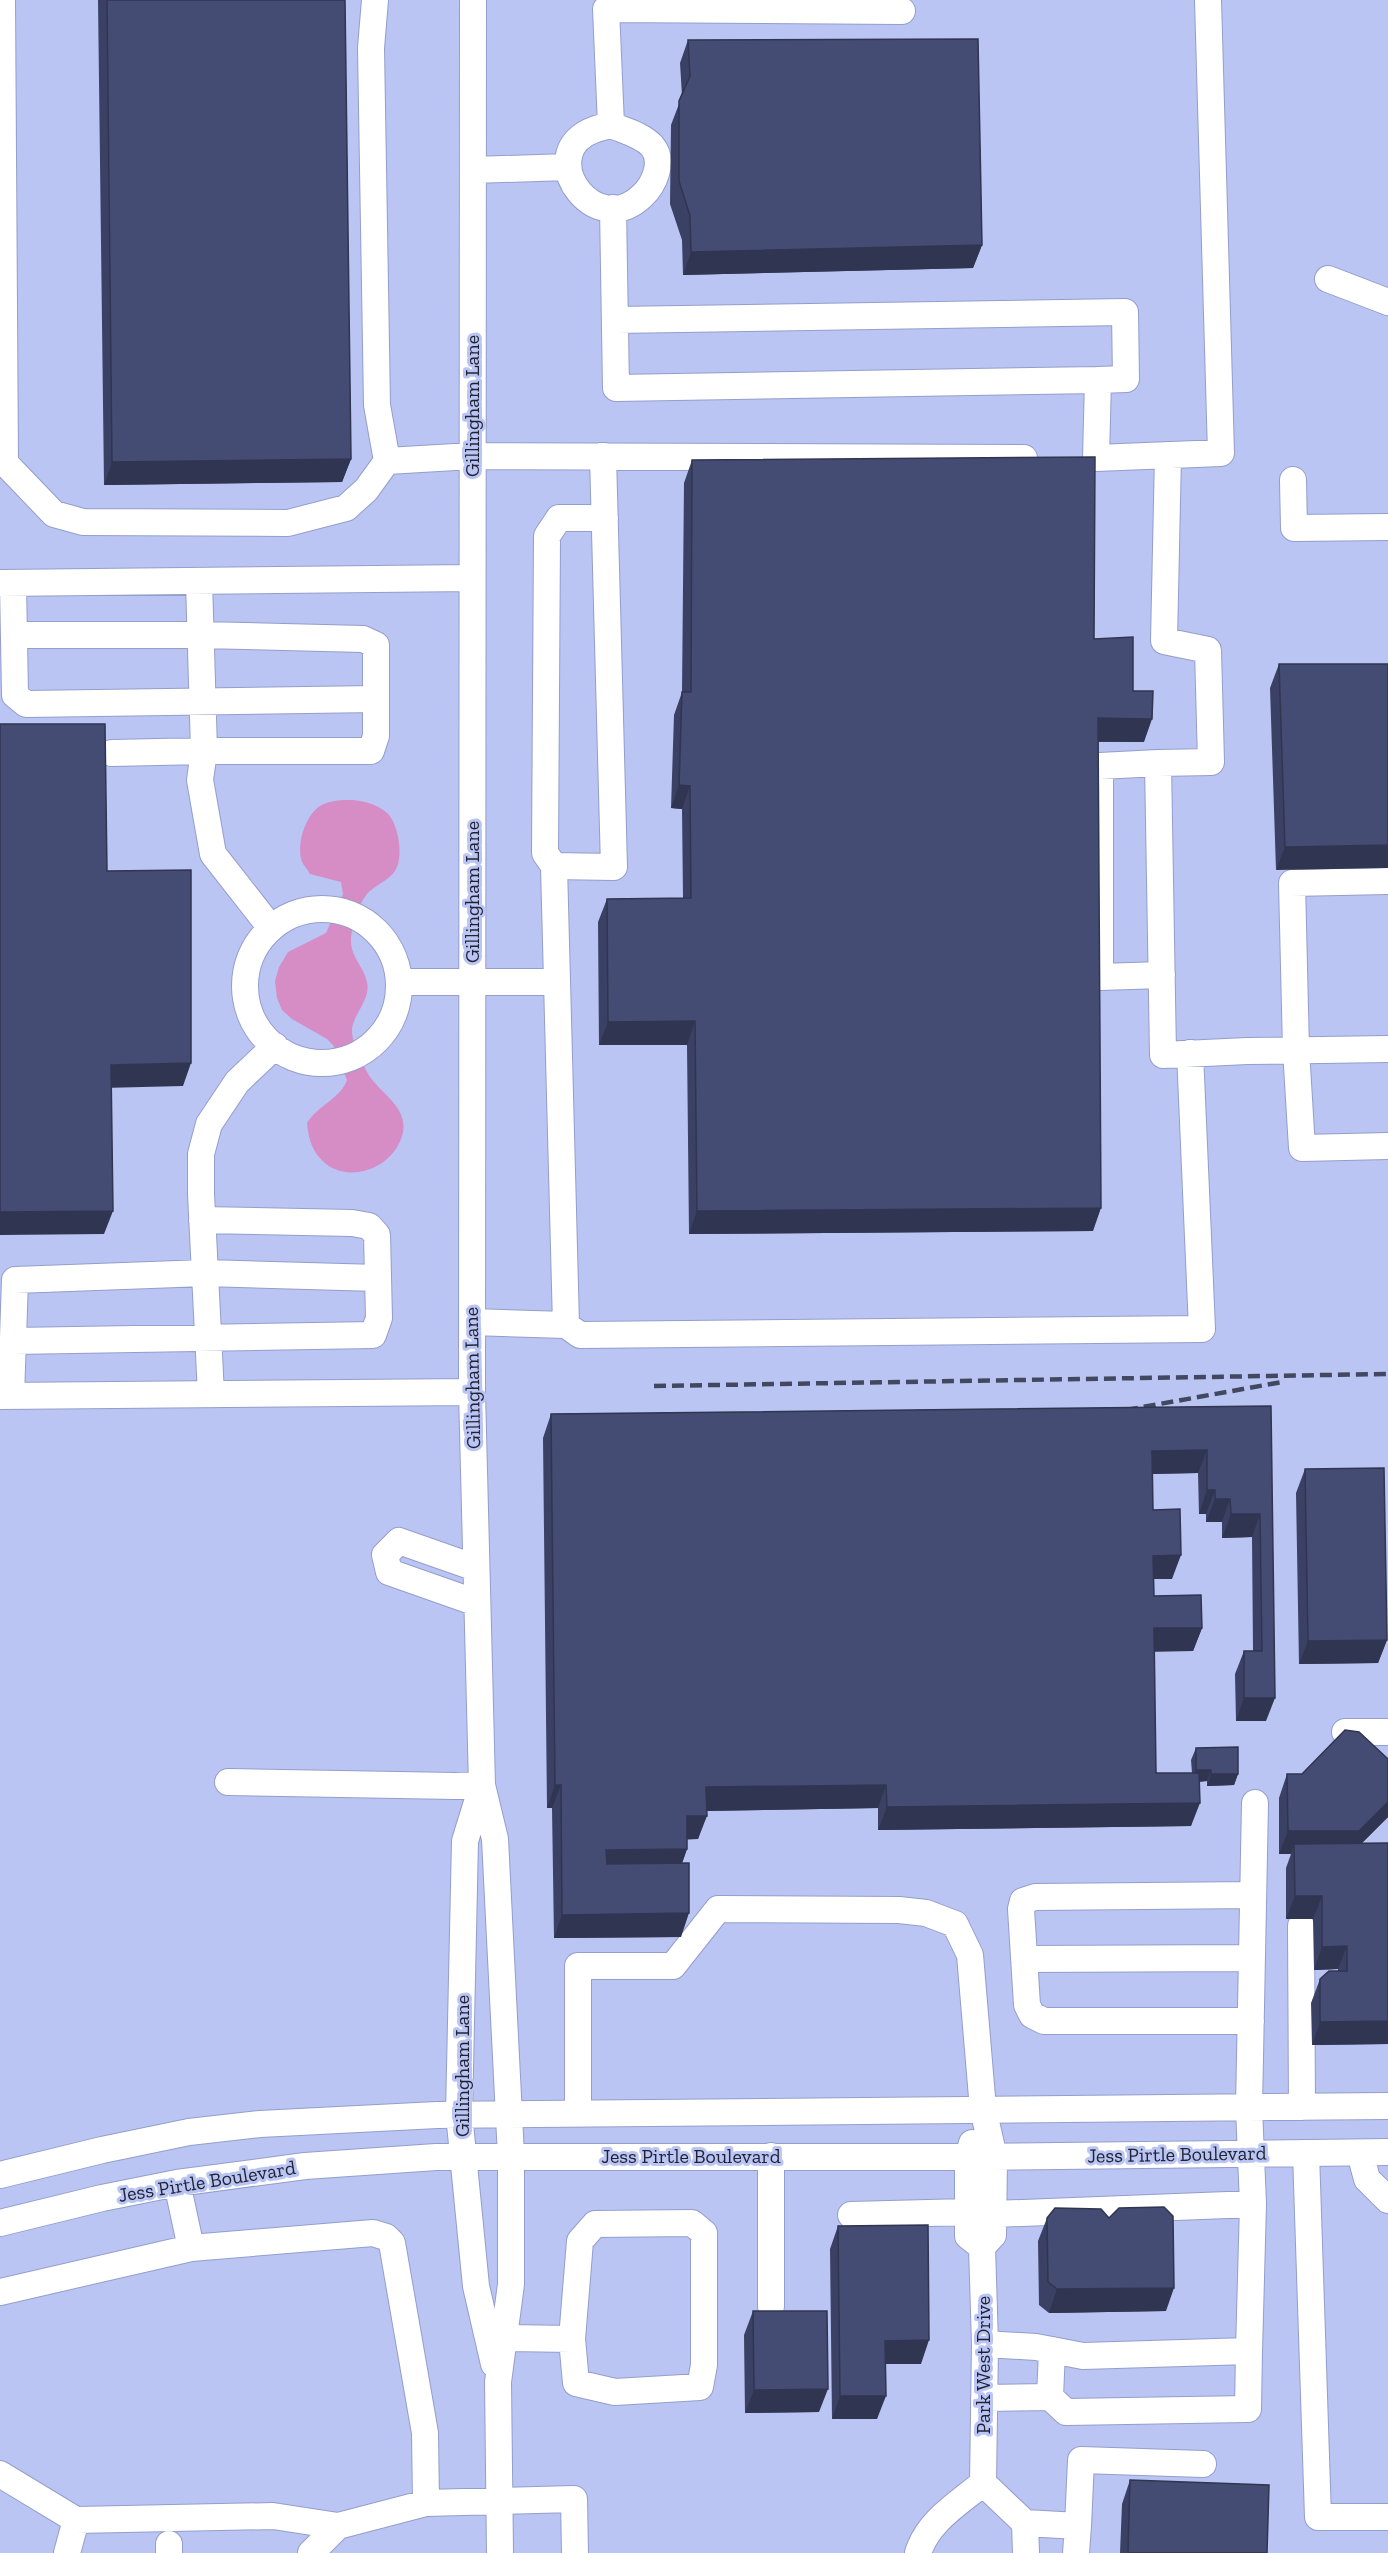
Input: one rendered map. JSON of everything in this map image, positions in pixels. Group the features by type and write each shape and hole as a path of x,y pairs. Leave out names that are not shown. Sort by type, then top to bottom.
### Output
{"street":[{"path":"2,0 2,361 5,463 54,514 83,522 288,523 346,508 366,490 387,461 377,405 371,48 375,0"},
{"name":"Gillingham Lane","path":"473,0 472,1392 483,1785 495,1839 512,2156 511,2284 498,2382 500,2553"},
{"path":"387,461 472,456 1073,458 1221,453 1208,0"},
{"path":"611,125 606,9 902,11"},
{"path":"611,125 639,136 654,147 658,163 654,181 632,205 601,208 582,196 573,182 568,167 572,149 582,135 611,125"},
{"path":"473,170 568,167"},
{"path":"613,208 616,388 1126,379 1125,312 615,320"},
{"path":"1328,279 1388,302"},
{"path":"1073,458 1098,380"},
{"path":"1162,975 1100,977 1100,766 1211,762 1208,650 1164,641 1168,455"},
{"path":"554,866 614,867 603,456"},
{"path":"1293,480 1294,528 1388,527"},
{"path":"566,1324 554,866 545,853 547,536 560,518 605,518"},
{"path":"376,699 26,704 15,695 14,635 6,583 472,578"},
{"path":"199,581 204,751 200,780 213,854 271,927"},
{"path":"14,635 201,635 363,639 376,645 376,736 371,751 112,753"},
{"path":"1158,763 1163,1055 1388,1049"},
{"path":"1388,881 1292,883 1296,1050 1302,1148 1388,1146"},
{"path":"316,908 341,911 364,920 387,944 395,958 400,982 397,1008 385,1032 366,1050 342,1061 330,1062 315,1063 290,1056 268,1041 252,1020 245,994 246,970 255,947 271,927 292,914 316,908"},
{"path":"400,982 557,982"},
{"path":"211,1394 201,1154 209,1124 237,1082 275,1046"},
{"path":"472,1322 566,1324 580,1335 1202,1329 1190,1053"},
{"path":"13,1341 373,1335 379,1318 378,1278 376,1236 369,1226 352,1223 202,1220"},
{"path":"378,1278 205,1273 15,1280 13,1341 6,1396 472,1392"},
{"path":"476,1568 399,1542 385,1555 389,1572 477,1603"},
{"path":"1345,1732 1388,1732"},
{"path":"228,1782 483,1785"},
{"name":"Gillingham Lane","path":"483,1785 465,1841 459,2114 476,2286 498,2382"},
{"path":"984,2398 1050,2397 1066,2412 1248,2409 1253,2204 1249,2108 1255,1803"},
{"path":"1251,2021 1044,2021 1032,2015 1027,2005 1021,1909 1023,1901 1035,1897 1253,1895"},
{"path":"578,2113 578,1966 673,1966 718,1909 899,1910 926,1913 955,1924 970,1955 983,2109 968,2157 967,2212 968,2236 982,2247"},
{"path":"1301,1926 1302,2107"},
{"path":"1024,1959 1252,1958"},
{"path":"0,2175 189,2132 260,2124 459,2114 1388,2106"},
{"name":"Park West Drive","path":"983,2109 994,2157 993,2235 982,2247 985,2344 983,2484"},
{"path":"1360,2152 1366,2180 1388,2200"},
{"name":"Jess Pirtle Boulevard","path":"0,2223 102,2198 177,2183 344,2162 464,2156 994,2157 1388,2152"},
{"path":"1306,2153 1318,2517 1388,2517"},
{"path":"771,2156 771,2306"},
{"path":"177,2183 191,2248"},
{"path":"994,2214 1253,2204"},
{"path":"851,2215 967,2212"},
{"path":"692,2223 704,2233 704,2364 700,2387 615,2392 576,2383 572,2339 580,2241 595,2224 692,2223"},
{"path":"0,2292 191,2248 373,2233 386,2237 392,2242 425,2433 426,2503"},
{"path":"504,2338 572,2339"},
{"path":"985,2344 1052,2350 1083,2356 1249,2351"},
{"path":"1050,2397 1052,2350"},
{"path":"1076,2553 1081,2460 1203,2464"},
{"path":"0,2474 76,2520 273,2516 338,2526 426,2503 574,2499 575,2553"},
{"path":"918,2553 922,2539 930,2528 983,2484 1025,2523 1078,2526"},
{"path":"67,2553 76,2520"},
{"path":"1025,2523 1026,2553"},
{"path":"311,2553 338,2526"}],"shaded area":[{"path":"352,800 370,803 386,812 394,823 398,838 400,853 395,871 366,895 353,928 352,947 368,988 365,1000 353,1023 352,1034 359,1057 372,1080 398,1109 404,1126 397,1148 388,1158 378,1165 353,1173 329,1166 319,1157 308,1132 307,1123 311,1117 340,1092 347,1080 333,1045 282,1010 277,998 275,981 279,967 288,952 326,933 343,894 341,882 310,874 302,862 300,847 303,831 310,817 320,806 336,801"}],"building":[{"path":"107,0 345,0 351,459 112,462"},
{"path":"978,39 982,245 691,252 690,216 679,181 679,101 690,76 688,40"},
{"path":"1095,457 1094,639 1133,637 1133,691 1153,691 1152,719 1098,718 1101,1208 697,1211 695,1021 608,1022 607,899 691,898 690,786 679,785 682,692 691,692 692,460"},
{"path":"1279,664 1388,664 1388,845 1285,847"},
{"path":"0,724 105,724 107,871 191,870 191,1063 111,1065 113,1211 0,1212"},
{"path":"1271,1406 1275,1698 1244,1698 1244,1651 1262,1651 1260,1514 1231,1514 1230,1499 1215,1499 1215,1490 1207,1490 1207,1450 1152,1451 1153,1510 1180,1509 1181,1555 1153,1556 1154,1596 1201,1595 1202,1628 1154,1628 1156,1773 1199,1773 1200,1803 887,1807 886,1785 706,1787 707,1816 687,1816 687,1849 606,1850 607,1864 689,1863 689,1913 562,1915 561,1785 555,1785 551,1414"},
{"path":"1384,1468 1387,1640 1308,1641 1305,1469"},
{"path":"1345,1730 1359,1732 1388,1759 1388,1802 1359,1831 1288,1831 1287,1774 1302,1774"},
{"path":"1238,1747 1238,1774 1211,1774 1211,1770 1196,1770 1196,1748"},
{"path":"1388,1843 1388,2021 1320,2022 1320,1979 1329,1971 1347,1971 1347,1946 1322,1947 1322,1896 1295,1896 1294,1844"},
{"path":"1164,2207 1173,2216 1174,2288 1057,2289 1048,2282 1047,2218 1055,2208 1101,2209 1109,2218 1119,2208"},
{"path":"928,2225 929,2340 885,2341 886,2396 840,2396 838,2226"},
{"path":"753,2311 827,2311 828,2389 754,2390"},
{"path":"1130,2480 1269,2485 1267,2553 1128,2553"}],"railway":[{"path":"654,1386 1388,1374"},
{"path":"1126,1410 1282,1382"}]}
